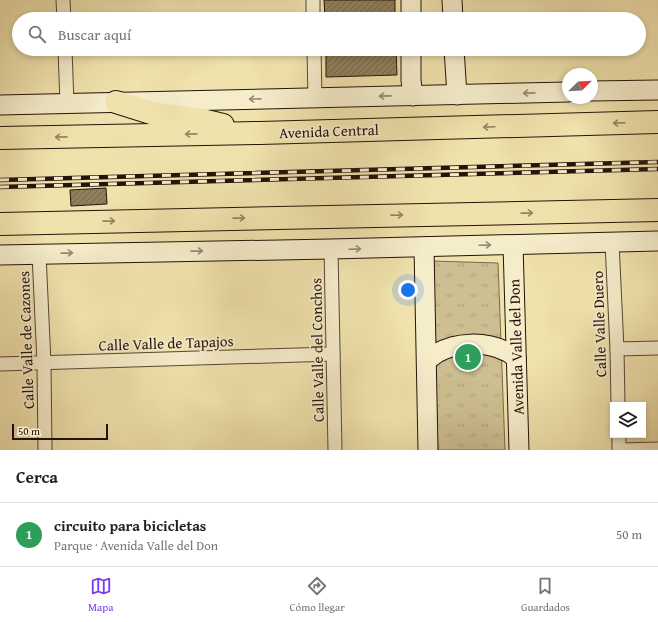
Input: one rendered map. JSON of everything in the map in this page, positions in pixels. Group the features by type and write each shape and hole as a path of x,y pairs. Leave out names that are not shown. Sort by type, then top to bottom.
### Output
{"highway":[{"path":"116,102 151,113 202,120 260,133"},
{"name":"Avenida Central","path":"0,138 260,133 658,122"},
{"path":"0,224 658,210"}],"main road":[{"path":"410,0 411,12"},
{"path":"452,0 453,12"},
{"path":"411,56 413,96"},
{"path":"454,56 457,94"},
{"path":"598,91 658,90"},
{"path":"0,105 562,92"},
{"path":"0,255 658,241"},
{"name":"Avenida Valle del Don","path":"513,244 519,450"},
{"path":"424,247 428,450"},
{"path":"427,360 437,353 452,347 473,344 490,346 506,351 516,358"}],"street":[{"path":"63,0 64,12"},
{"path":"313,0 313,12"},
{"path":"65,56 68,104"},
{"path":"314,56 315,98"},
{"name":"Calle Valle Duero","path":"612,242 618,402"},
{"name":"Calle Valle del Conchos","path":"331,249 335,450"},
{"name":"Calle Valle de Cazones","path":"39,254 44,363 45,450"},
{"path":"616,348 658,348"},
{"name":"Calle Valle de Tapajos","path":"0,364 333,354"},
{"path":"618,438 620,450 658,449"}],"green space":[{"path":"432,261 498,263 505,450 438,450"}],"building":[{"path":"324,0 395,0 395,12 325,12"},
{"path":"326,56 396,56 397,75 326,77"},
{"path":"106,188 107,204 71,206 70,190"}],"railway":[{"path":"0,180 658,162"},
{"path":"0,187 658,169"}],"place":[{"name":"circuito para bicicletas","path":"468,357"}]}
